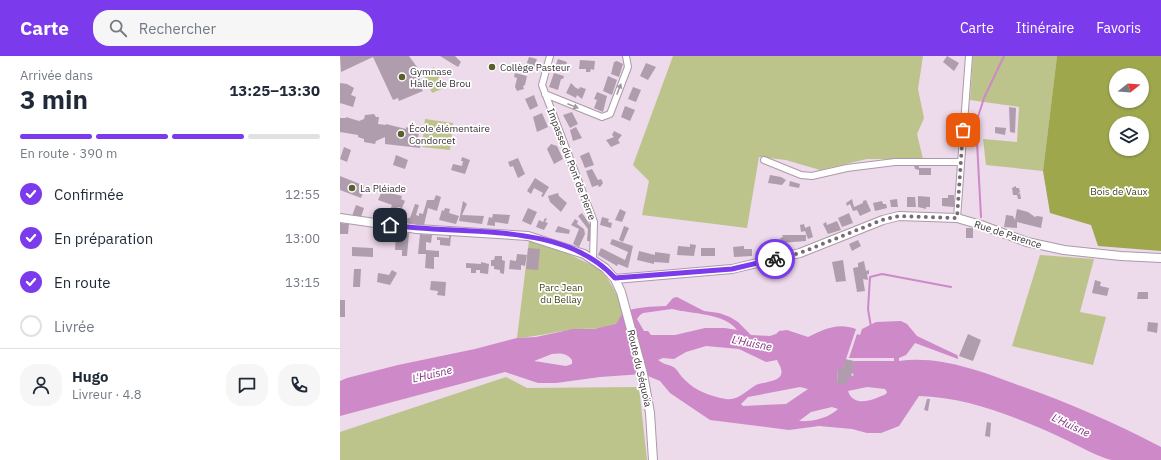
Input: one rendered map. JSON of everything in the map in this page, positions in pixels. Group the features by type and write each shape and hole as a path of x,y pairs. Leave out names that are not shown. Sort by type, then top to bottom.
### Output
{"street":[{"path":"550,56 542,85 545,94 602,117 610,114 628,67 626,56"},
{"path":"957,218 969,56"},
{"name":"Impasse du Pont de Pierre","path":"545,94 594,222 593,259"},
{"path":"764,160 801,175 812,176 847,168 895,162 960,162"},
{"name":"Rue de Parence","path":"615,278 732,269 800,253 882,220 899,216 957,218 1027,242 1064,250 1121,256 1161,258"},
{"path":"340,218 417,229 528,236 560,245 593,259 615,278"},
{"name":"Route du Séquoïa","path":"615,278 621,292 645,384 650,413 653,460"}],"green space":[{"path":"673,56 923,56 918,89 924,118 917,134 923,159 867,159 820,170 786,160 759,157 747,228 642,215 649,181 633,165"},
{"path":"973,56 1057,56 1043,171 986,165 983,139 1017,142 1019,107 970,100"},
{"name":"Bois de Vaux","path":"1057,56 1161,56 1161,251 1098,246 1091,225 1050,213 1043,171"},
{"path":"434,67 444,88 432,93 423,73"},
{"path":"425,119 453,123 450,150 422,147"},
{"name":"Parc Jean du Bellay","path":"529,241 558,249 598,268 603,272 617,295 625,313 621,315 619,321 614,325 603,328 570,330 517,338"},
{"path":"1040,255 1094,259 1080,312 1106,317 1093,365 1012,346"},
{"path":"506,377 527,388 639,387 647,460 340,460 340,432"}],"water":[{"name":"L'Huisne","path":"677,297 704,311 719,313 730,317 738,322 751,335 770,336 779,331 787,330 808,337 825,329 837,326 856,329 843,368 838,368 837,384 847,384 847,378 854,375 851,372 854,361 894,361 894,358 849,358 857,334 860,335 862,329 876,322 901,321 907,324 917,336 957,355 958,359 915,343 906,355 899,358 899,361 930,360 977,370 1075,406 1161,447 1161,460 1107,459 1045,430 1010,416 974,404 937,397 919,396 899,426 881,433 867,433 852,429 819,426 789,430 710,420 670,393 660,381 643,374 600,377 556,383 538,383 505,372 340,416 340,381 347,378 517,338 536,337 573,329 594,329 616,324 621,315 627,311 643,307 666,306 673,298","holes":["672,309 707,315 724,320 732,324 737,330 725,328 705,328 675,335 651,335 648,331 644,331 637,319 643,313","706,346 739,349 766,362 777,360 781,369 781,375 777,379 770,382 756,385 742,395 726,399 715,397 698,390 689,384 675,368 658,360 663,358 674,359 686,352","552,354 563,354 572,360 572,364 566,366 534,361","800,387 808,389 786,404 743,406 741,404 748,397","867,387 885,389 887,392 886,394 871,400 860,401 851,397 848,391","832,407 838,409 830,415 820,419 799,421 811,412"]}],"building":[{"name":"Gymnase Halle de Brou","path":"340,56 409,56 417,67 415,68 423,87 421,88 423,91 399,101 398,98 393,100 373,57 341,72"},
{"path":"440,56 455,56 461,62 458,67"},
{"path":"947,56 959,63 954,71 943,62"},
{"path":"529,57 537,59 533,70 525,68"},
{"path":"558,59 567,62 564,72 554,70"},
{"path":"580,60 595,61 594,70 591,69 590,72 586,72 586,69 579,69"},
{"path":"617,61 623,64 619,77 611,74 614,62"},
{"path":"646,63 656,67 648,80 640,76"},
{"path":"515,73 527,76 525,85 523,86 524,89 517,91 515,87 517,78 514,77"},
{"path":"554,73 564,76 563,79 561,79 558,90 549,87"},
{"path":"608,76 617,80 612,95 603,91"},
{"path":"340,83 347,84 354,88 351,95 356,97 353,107 340,103"},
{"path":"571,83 576,88 579,89 580,87 586,89 582,99 577,95 576,98 566,93"},
{"path":"633,87 641,90 636,102 628,99"},
{"path":"597,92 607,96 603,112 594,108 597,100 594,99"},
{"path":"534,95 538,106 530,110 525,99"},
{"path":"625,106 635,110 630,121 621,117"},
{"path":"1009,107 1016,108 1015,133 1010,132"},
{"path":"572,112 578,124 570,128 563,115"},
{"path":"542,113 548,127 537,132 533,117"},
{"path":"374,114 376,117 379,117 378,124 386,124 406,129 406,127 419,131 418,140 421,141 420,148 385,144 385,137 376,141 375,144 364,142 364,139 358,137 358,135 340,132 340,118 346,117 359,121 364,119 365,115"},
{"path":"576,127 582,138 573,141 570,130"},
{"path":"995,127 1006,128 1005,135 995,133"},
{"path":"614,131 622,135 618,140 620,143 611,147 606,140 614,137 612,135"},
{"path":"551,144 557,146 563,159 554,164 547,149"},
{"path":"344,147 351,150 347,162 340,159"},
{"path":"589,152 594,165 585,168 580,156"},
{"path":"396,155 408,160 405,169 393,165"},
{"path":"462,157 470,160 465,174 451,170 453,164 462,166"},
{"path":"518,158 525,174 518,178 513,166 510,167 508,162"},
{"path":"914,165 919,165 919,168 931,168 931,175 919,175 919,170 915,169"},
{"path":"592,169 598,180 601,179 603,183 599,187 598,185 592,187 586,171"},
{"path":"770,175 781,177 786,180 782,185 768,183"},
{"name":"La Pléiade","path":"340,176 365,186 361,198 340,190"},
{"path":"535,178 549,187 543,197 541,196 543,193 534,188 531,194 527,191"},
{"path":"790,181 800,184 799,188 789,186"},
{"path":"1016,186 1016,188 1019,188 1020,192 1017,194 1020,193 1021,199 1018,199 1017,195 1013,195 1012,188"},
{"path":"382,191 402,196 401,199 405,201 402,208 398,207 392,221 386,220 392,205 378,200"},
{"path":"558,193 559,196 567,203 561,212 550,202 548,196"},
{"path":"436,195 441,197 437,211 428,208 424,225 399,222 402,218 410,218 415,204 419,205 416,215 419,216 419,213 423,214 427,200 434,200"},
{"path":"948,195 954,195 954,207 942,206 942,198 948,198"},
{"path":"918,196 930,197 930,207 926,207 926,209 918,207"},
{"path":"907,197 915,197 916,207 907,207"},
{"path":"852,199 854,207 866,200 871,211 860,216 857,210 853,211 850,204 847,206 846,203"},
{"path":"897,199 898,207 891,207 890,200"},
{"path":"463,201 467,204 462,215 484,216 482,224 459,221"},
{"path":"882,201 883,204 886,204 887,208 875,211 873,203"},
{"path":"356,205 364,208 361,217 352,216"},
{"path":"445,208 450,209 449,213 459,216 456,224 439,220 442,210 444,211"},
{"path":"528,208 537,212 531,225 522,221"},
{"path":"620,209 626,212 622,222 615,220"},
{"path":"1017,209 1028,212 1035,217 1043,217 1041,228 1017,222 1017,228 1004,227 1006,215 1013,216 1015,220"},
{"path":"582,213 593,229 592,241 587,241 588,229 578,216"},
{"path":"849,213 853,223 842,227 838,218"},
{"path":"493,214 510,215 508,224 495,222 495,226 487,225 489,217 492,218"},
{"path":"602,217 609,219 608,222 612,223 611,228 600,225"},
{"path":"545,218 547,219 545,222 548,223 544,230 536,227 539,220 543,222"},
{"path":"575,219 578,221 577,224 584,229 585,234 579,247 573,244 579,229 571,225"},
{"path":"837,221 841,230 828,234 823,224 826,222 827,225"},
{"path":"340,223 349,224 348,234 340,234"},
{"path":"804,224 805,228 810,226 813,237 808,239 805,231 801,232 800,225"},
{"path":"558,226 570,230 569,234 555,232"},
{"path":"624,226 629,228 623,242 619,240"},
{"path":"379,228 409,233 407,256 402,256 402,250 395,250 396,236 379,234"},
{"path":"966,228 973,228 973,238 966,238"},
{"path":"420,234 432,235 431,243 426,242 426,250 439,251 439,257 434,257 434,269 425,268 426,254 418,254"},
{"path":"782,235 806,235 806,241 781,243 780,238 783,237"},
{"path":"449,236 451,236 450,246 440,245 440,240 437,240 437,237 449,238"},
{"path":"612,239 633,246 628,268 618,264 617,266 598,255 601,248 625,260 628,252 610,244"},
{"path":"858,240 861,246 852,251 849,244"},
{"path":"690,244 696,245 694,256 677,255 678,246 690,247"},
{"path":"744,246 744,249 752,249 752,256 734,257 733,247"},
{"path":"352,247 373,248 373,257 352,256"},
{"path":"528,248 540,249 538,270 526,269"},
{"path":"701,248 715,248 715,256 701,256"},
{"path":"639,251 655,255 655,252 670,254 669,263 654,262 654,264 637,260"},
{"path":"517,254 527,255 525,266 521,265 521,270 509,269 510,260 516,261"},
{"path":"495,256 502,256 502,260 505,261 504,274 500,273 500,270 494,269 494,266 491,266 491,260 494,260"},
{"path":"843,260 846,281 836,282 832,262"},
{"path":"864,261 866,271 869,270 869,274 867,274 868,280 863,279 865,291 857,292 853,268 858,267 858,263"},
{"path":"481,262 489,264 488,274 480,273 480,270 476,270 476,273 471,273 471,268 466,268 466,263 481,264"},
{"path":"354,269 361,269 360,287 353,287"},
{"path":"392,270 397,273 390,285 377,282 378,273 389,275"},
{"path":"1095,280 1101,282 1100,286 1109,288 1107,296 1092,293"},
{"path":"431,281 446,282 445,296 437,295 438,291 430,290"},
{"path":"1138,292 1148,292 1148,299 1137,299"},
{"path":"340,300 345,300 345,317 340,317"},
{"path":"1148,322 1158,323 1157,333 1147,331"},
{"path":"968,334 981,340 973,361 959,356"},
{"path":"845,359 854,361 851,378 847,378 847,384 837,384 838,367 843,368"},
{"path":"927,399 930,399 928,411 924,410"},
{"path":"987,422 991,423 990,437 985,436"}],"waterway":[{"path":"981,217 976,123 984,98 1004,56"},
{"path":"871,327 868,309 870,277 882,274 951,287"}],"way so far":[{"path":"775,259 800,253 882,220 899,216 957,218 963,130"}],"place":[{"name":"Collège Pasteur","path":"492,67"},
{"name":"Gymnase Halle de Brou","path":"402,77"},
{"name":"École élémentaire Condorcet","path":"401,134"},
{"name":"La Pléiade","path":"352,188"}],"route":[{"path":"390,225 417,229 509,234 545,240 584,254 605,268 615,278 732,269 775,259"}]}
